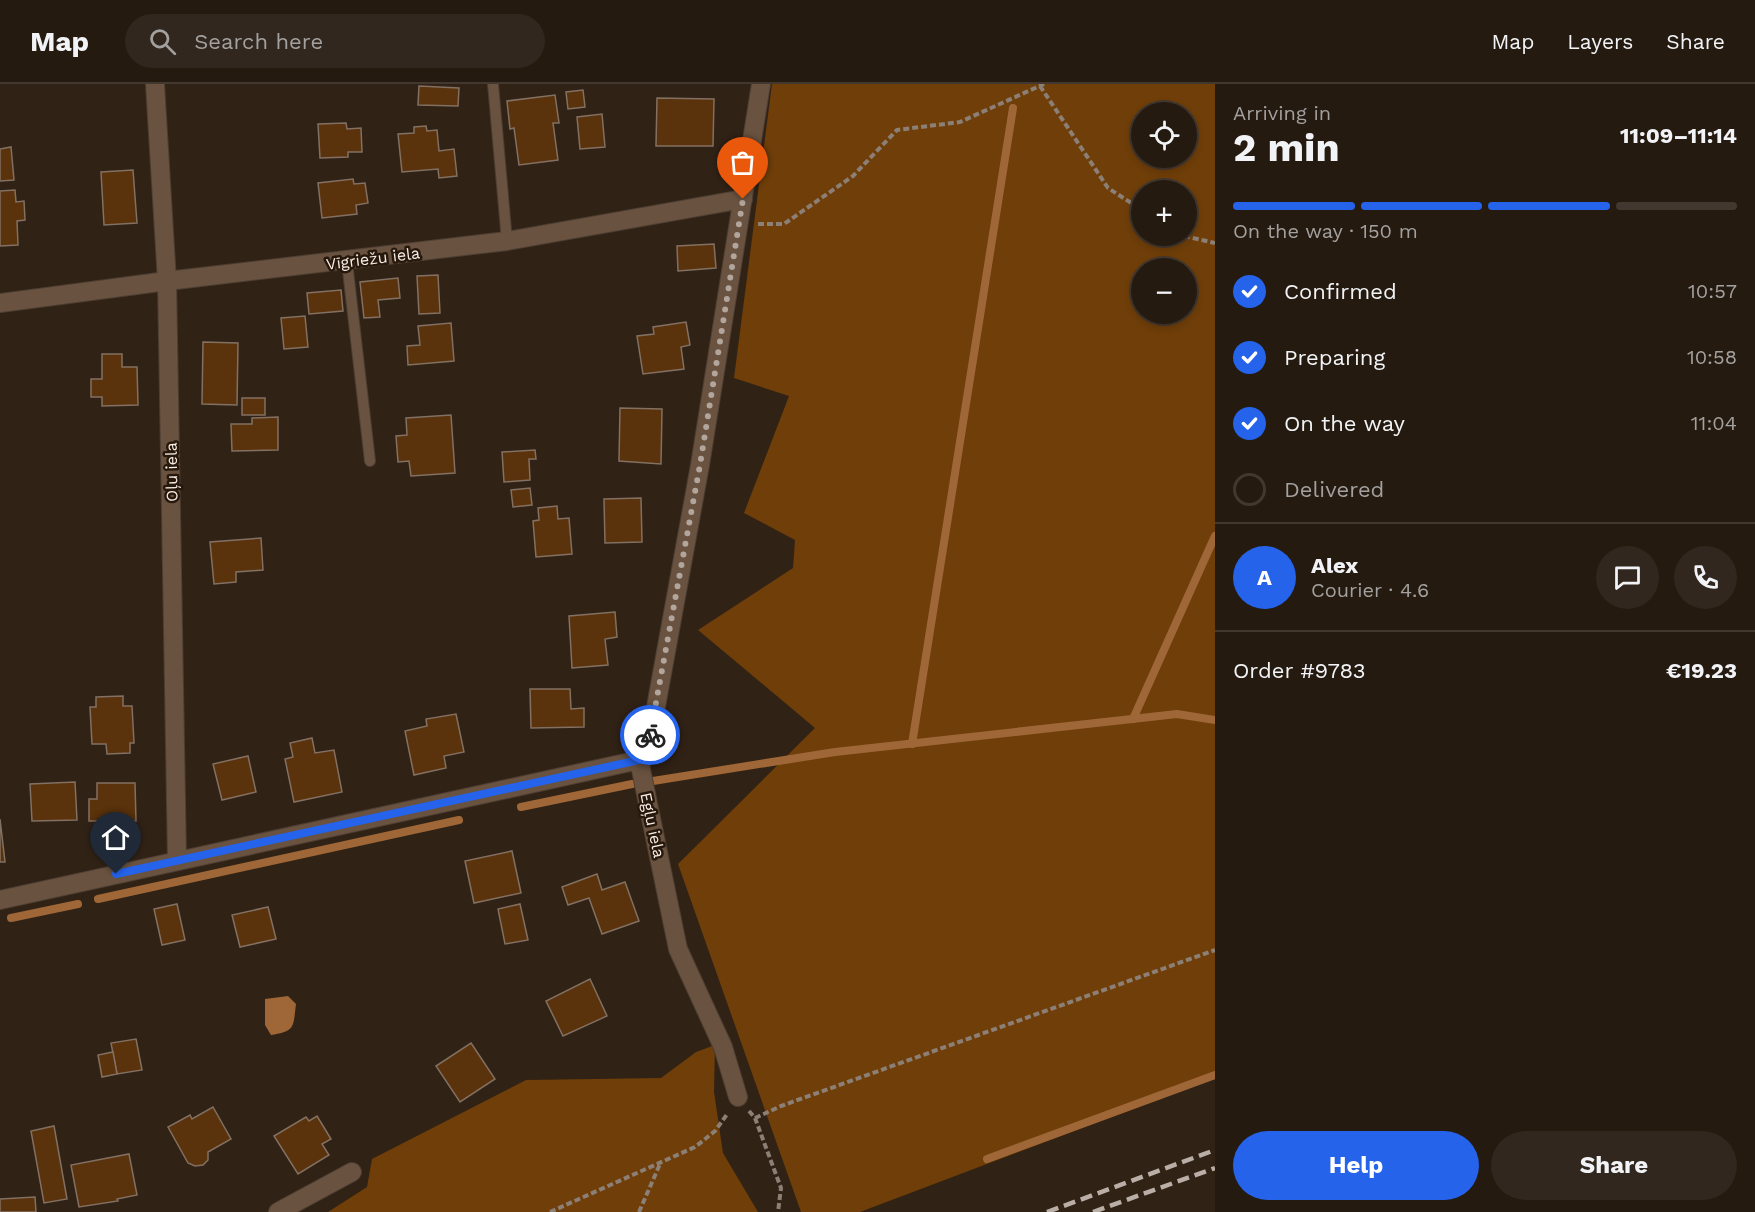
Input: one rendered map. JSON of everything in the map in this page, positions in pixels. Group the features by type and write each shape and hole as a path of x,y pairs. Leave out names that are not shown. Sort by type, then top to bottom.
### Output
{"street":[{"name":"Oļu iela","path":"155,84 167,280 177,860"},
{"path":"0,900 639,760 651,734 700,465 761,84"},
{"name":"Vīgriežu iela","path":"0,303 167,280 347,262 507,241 743,199"},
{"name":"Egļu iela","path":"639,760 678,949 723,1047 738,1097"},
{"path":"278,1212 352,1172"}],"lane":[{"path":"493,84 507,241"},
{"path":"347,262 370,460"}],"path":[{"path":"739,225 784,224 853,176 897,130 960,122 1042,85 1108,188 1131,203"},
{"path":"1197,239 1215,243"},
{"path":"755,1118 781,1106 1215,951"},
{"path":"550,1212 695,1147 715,1131 738,1097 755,1118 781,1188 778,1212"},
{"path":"639,1212 660,1164"}],"shaded area":[{"path":"772,84 1215,84 1215,1078 860,1212 801,1212 678,864 815,728 698,630 793,568 795,540 744,513 789,396 734,378"},
{"path":"288,996 296,1004 292,1027 285,1032 271,1035 265,1025 265,999"},
{"path":"715,1045 714,1092 723,1153 758,1212 328,1212 367,1187 372,1159 526,1080 661,1078 696,1052"}],"building":[{"path":"419,86 459,88 458,106 418,105"},
{"path":"583,90 585,107 568,109 566,92"},
{"path":"555,95 559,123 553,123 558,160 519,165 514,128 510,129 507,101"},
{"path":"657,98 714,99 713,146 656,146"},
{"path":"602,114 605,147 580,149 577,117"},
{"path":"346,123 347,129 361,128 362,152 348,152 348,157 320,158 318,124"},
{"path":"426,126 427,131 437,130 439,151 454,149 457,176 439,178 438,169 402,172 398,134 414,133 414,127"},
{"path":"11,147 14,180 0,181 0,149"},
{"path":"133,170 137,223 104,225 101,172"},
{"path":"353,179 354,184 365,183 368,203 356,205 357,214 322,218 318,183"},
{"path":"15,190 16,202 24,201 25,220 17,221 18,245 0,246 0,191"},
{"path":"714,244 716,268 678,271 677,246"},
{"path":"438,275 440,313 419,314 417,276"},
{"path":"398,278 400,298 378,300 380,317 364,318 360,282"},
{"path":"341,290 343,311 309,314 307,293"},
{"path":"305,316 308,347 284,349 281,318"},
{"path":"686,322 690,345 681,347 684,369 643,374 637,336 654,334 653,327"},
{"path":"451,323 454,361 408,365 407,346 420,345 418,326"},
{"path":"203,342 238,343 237,405 202,404"},
{"path":"102,354 122,354 122,367 137,367 138,405 102,406 102,397 91,397 91,379 102,379"},
{"path":"242,398 265,398 265,415 242,415"},
{"path":"620,408 662,409 661,464 619,461"},
{"path":"451,415 455,473 411,476 409,461 398,462 396,436 407,435 406,418"},
{"path":"278,417 278,450 232,451 231,424 252,424 252,418"},
{"path":"535,450 536,459 529,459 530,480 504,482 502,452"},
{"path":"530,488 532,505 513,507 511,490"},
{"path":"641,498 642,542 605,543 604,499"},
{"path":"557,506 558,519 569,518 572,554 536,557 533,521 539,520 538,508"},
{"path":"261,538 263,570 236,572 236,582 214,584 210,542"},
{"path":"615,612 617,637 605,639 608,665 572,668 569,616"},
{"path":"530,689 570,689 571,709 584,708 584,727 531,728"},
{"path":"123,696 123,706 132,706 134,743 130,743 130,753 107,754 106,744 92,744 90,707 96,707 96,697"},
{"path":"456,714 464,752 444,756 446,768 414,775 405,731 427,726 426,719"},
{"path":"312,738 315,753 334,750 342,792 294,802 285,759 293,757 290,743"},
{"path":"248,756 256,792 222,800 213,764"},
{"path":"75,782 77,820 32,821 30,784"},
{"path":"97,783 135,783 136,821 89,821 89,799 97,799"},
{"path":"0,819 5,862 0,862"},
{"path":"512,851 521,893 474,903 465,861"},
{"path":"597,874 602,890 625,882 639,921 602,934 589,898 568,905 562,887"},
{"path":"177,904 185,940 162,945 154,909"},
{"path":"520,904 528,940 505,944 498,909"},
{"path":"268,907 276,939 240,947 232,915"},
{"path":"590,979 607,1016 563,1036 546,1001"},
{"path":"136,1039 142,1070 117,1074 111,1043"},
{"path":"471,1043 495,1079 460,1102 436,1066"},
{"path":"113,1052 117,1074 102,1077 98,1055"},
{"path":"213,1107 231,1139 208,1152 208,1160 203,1165 195,1166 188,1163 168,1127 190,1115 192,1119"},
{"path":"317,1116 331,1139 322,1144 329,1155 298,1174 274,1136 306,1117 309,1121"},
{"path":"54,1126 67,1199 44,1203 31,1131"},
{"path":"129,1154 137,1195 117,1199 118,1201 79,1207 71,1165"},
{"path":"35,1197 36,1212 0,1212 0,1199"}],"waterway":[{"path":"912,744 1013,108"},
{"path":"1133,719 1215,536"},
{"path":"653,781 835,752 1177,714 1215,720"},
{"path":"521,807 632,784"},
{"path":"98,899 459,820"},
{"path":"11,918 78,904"},
{"path":"987,1159 1215,1075"}],"railway":[{"path":"1047,1212 1215,1150"},
{"path":"1093,1212 1215,1168"}],"way so far":[{"path":"650,735 700,465 743,199"}],"route":[{"path":"116,874 313,829 639,760 650,735"}]}
